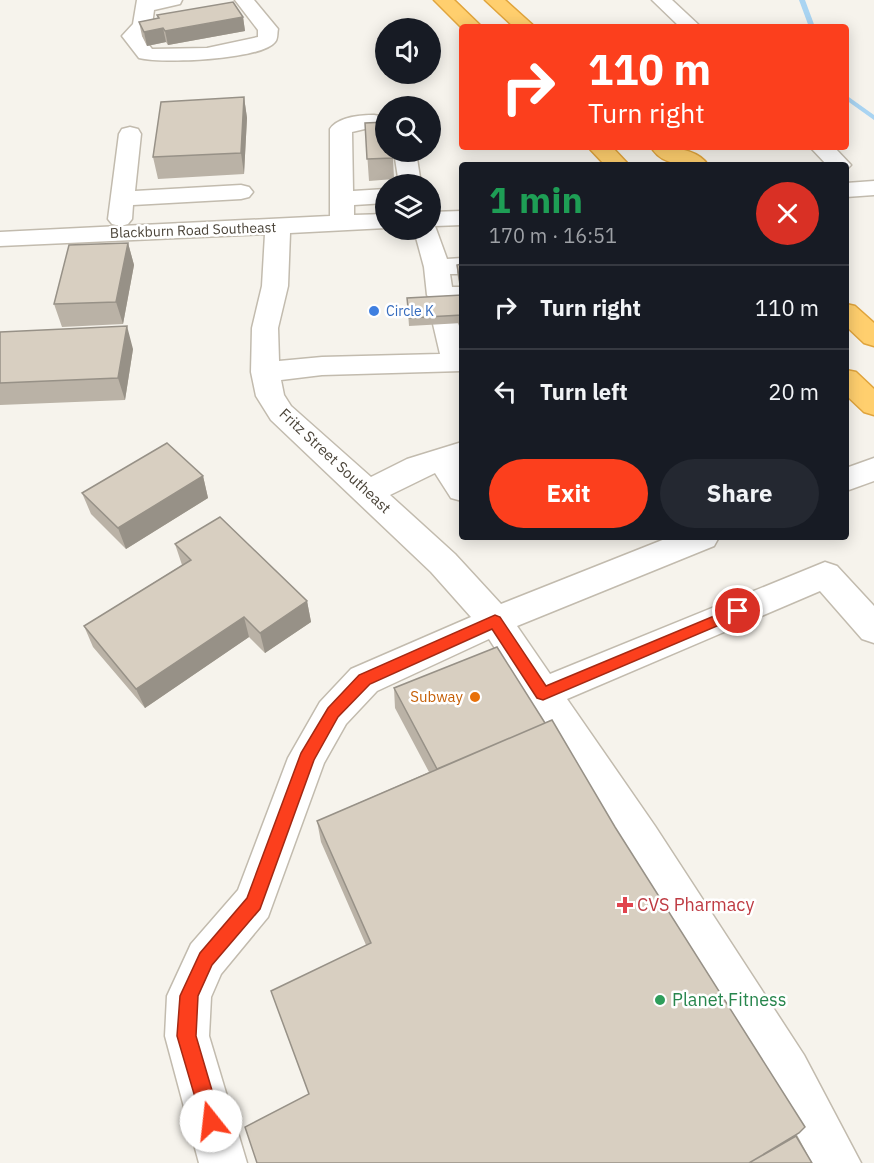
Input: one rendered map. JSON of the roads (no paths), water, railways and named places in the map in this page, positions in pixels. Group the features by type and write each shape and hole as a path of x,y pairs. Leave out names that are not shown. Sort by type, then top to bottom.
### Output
{"highway":[{"path":"443,0 469,24"},
{"path":"494,0 522,24"},
{"path":"601,150 615,162"},
{"path":"664,150 678,162"},
{"path":"666,150 691,162"},
{"path":"849,315 874,337"},
{"path":"849,382 874,405"}],"street":[{"path":"173,0 146,3 142,25 132,36 146,54 177,56 240,49 255,46 267,40 268,29 244,0"},
{"path":"661,0 688,24"},
{"path":"342,224 341,129 350,124 375,123"},
{"path":"119,233 130,134"},
{"path":"824,150 837,162"},
{"path":"849,174 862,189"},
{"path":"123,199 241,192"},
{"path":"341,199 375,197"},
{"path":"441,219 459,218"},
{"name":"Blackburn Road Southeast","path":"0,238 375,222"},
{"name":"Fritz Street Southeast","path":"278,227 275,286 265,328 265,372 270,396 281,413 443,563 495,621 641,839 782,1062 837,1163"},
{"path":"265,372 322,366 452,328 449,267 432,240"},
{"path":"368,492 418,467 452,456 459,480"},
{"path":"849,479 874,469"},
{"path":"223,1163 187,1036 189,996 206,959 254,903 307,758 333,713 364,680 495,621 697,540"},
{"path":"543,693 825,575 874,629"}],"waterway":[{"path":"802,0 811,24"},
{"path":"849,99 874,118"}],"place":[{"name":"Circle K","path":"374,311"},
{"name":"Subway","path":"475,697"},
{"name":"CVS Pharmacy","path":"625,905"},
{"name":"Planet Fitness","path":"660,1000"}]}
